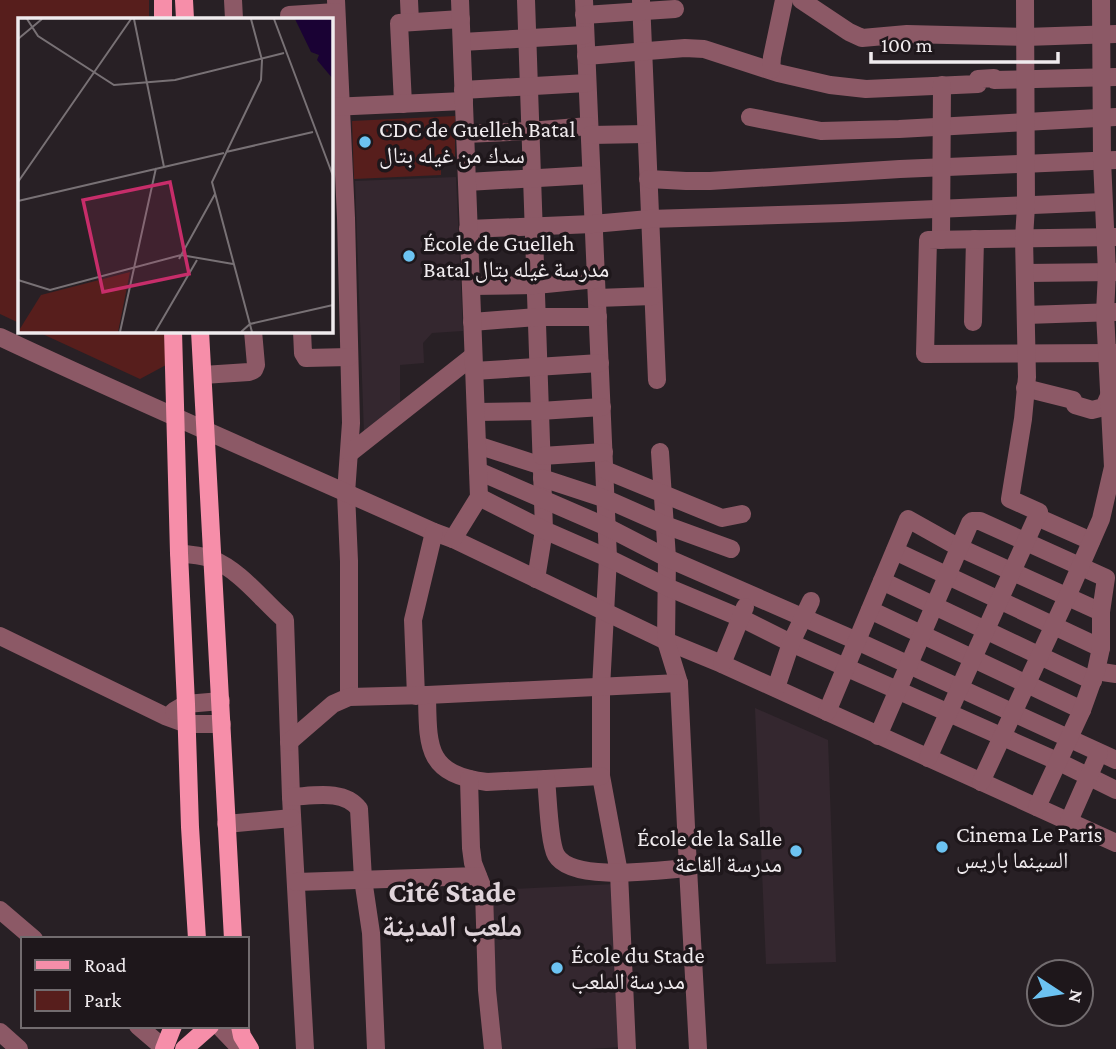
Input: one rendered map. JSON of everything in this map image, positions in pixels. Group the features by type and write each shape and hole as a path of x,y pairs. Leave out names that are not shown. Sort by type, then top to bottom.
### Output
{"main road":[{"path":"163,0 163,18"},
{"path":"184,0 185,18"},
{"path":"173,332 179,553 197,937"},
{"path":"200,332 233,937"},
{"path":"164,1049 172,1028"},
{"path":"184,1049 207,1028"},
{"path":"240,1028 250,1049"}],"street":[{"path":"233,0 234,18"},
{"path":"408,0 410,22"},
{"path":"453,539 479,497 460,0"},
{"path":"526,0 544,530 536,579"},
{"path":"771,70 784,0"},
{"path":"801,0 862,38 907,34 1025,37 1108,34"},
{"path":"928,758 1039,512 1010,499 1027,377 1024,239 1025,0"},
{"path":"981,782 1101,519 1113,467 1110,237 1103,202 1109,160 1108,34 1101,0"},
{"path":"288,12 336,6 338,218 349,357 351,423 346,492 349,697"},
{"path":"641,6 657,380"},
{"path":"627,1049 619,873 601,776 601,688 608,558 584,7 641,6 675,9"},
{"path":"402,104 399,23 461,19"},
{"path":"462,42 585,35"},
{"path":"586,56 685,48 704,49 830,85 866,89 978,84 978,79 1109,78"},
{"path":"336,107 402,104 529,86 587,83"},
{"path":"940,240 942,85"},
{"path":"750,117 821,131 1109,117"},
{"path":"465,134 589,131 646,134"},
{"path":"648,179 710,181 1109,160"},
{"path":"467,182 591,175"},
{"path":"468,229 533,228 649,219 1103,202"},
{"path":"1110,237 928,240 925,354 1111,353"},
{"path":"973,322 975,239"},
{"path":"1025,273 1111,272"},
{"path":"471,286 536,285 596,279"},
{"path":"597,298 653,296"},
{"path":"1026,315 1110,313"},
{"path":"472,322 537,317 598,317"},
{"path":"203,375 254,370 256,365 253,332"},
{"path":"302,332 303,353 306,358 349,357"},
{"path":"0,337 125,396 453,539 666,641 776,688 1116,843"},
{"path":"350,453 474,363 538,368 600,363"},
{"path":"1025,388 1073,400 1075,405 1092,410 1104,407 1113,396"},
{"path":"476,412 602,407"},
{"path":"477,445 542,467 665,525 731,549"},
{"path":"660,452 667,558 666,641 679,683 698,1049"},
{"path":"542,467 604,461 663,495 722,518 742,514"},
{"path":"478,471 607,527 667,558 857,641 1108,756 1090,778 1069,821"},
{"path":"479,497 667,587 1057,761 1116,790"},
{"path":"1037,517 1091,541"},
{"path":"827,712 908,520 958,547 1101,611"},
{"path":"878,736 958,547 972,521 981,521 1080,565 1106,578 1101,611 1101,648 1095,676 1082,709 1037,807"},
{"path":"435,532 413,620 430,749 438,763 450,772 487,782 601,776"},
{"path":"895,551 1101,648"},
{"path":"179,553 211,559 230,570 285,620 291,797 305,1049"},
{"path":"882,581 1039,655 1095,676 1116,674"},
{"path":"722,664 750,593"},
{"path":"776,688 791,643 811,601"},
{"path":"870,610 1082,709"},
{"path":"0,636 165,716 187,724 222,724"},
{"path":"289,742 333,704 349,697 679,683"},
{"path":"165,716 187,704 221,701"},
{"path":"469,779 473,863 484,891 487,990 493,1049"},
{"path":"547,779 552,842 556,855 564,864 577,869 619,873 688,868"},
{"path":"291,797 323,795 348,799 359,809 363,879 371,933 376,1049"},
{"path":"226,824 292,818"},
{"path":"296,882 478,876"},
{"path":"0,910 32,937"},
{"path":"140,1028 164,1049"},
{"path":"221,1028 241,1049"},
{"path":"0,1032 19,1049"}],"shaded area":[{"name":"École de Guelleh Batal مدرسة غيله بتال","path":"456,177 463,331 432,333 423,343 424,363 400,365 400,411 364,434 355,181"},
{"name":"École de la Salle مدرسة القاعة","path":"755,708 828,740 836,962 766,964"},
{"name":"École du Stade مدرسة الملعب","path":"615,884 622,1047 499,1049 491,890"}],"green space":[{"path":"0,0 149,0 149,18 18,18 18,323 0,314"},
{"path":"455,116 455,164 441,165 441,175 354,179 352,121"},
{"path":"38,332 164,332 166,365 140,379"}],"place":[{"name":"CDC de Guelleh Batal سدك من غيله بتال","path":"365,142"},
{"name":"École de Guelleh Batal مدرسة غيله بتال","path":"409,256"},
{"name":"Cinema Le Paris السينما باريس","path":"942,847"},
{"name":"École de la Salle مدرسة القاعة","path":"796,851"},
{"name":"École du Stade مدرسة الملعب","path":"557,968"}],"district":[{"name":"Cité Stade ملعب المدينة","path":"452,908"}]}
